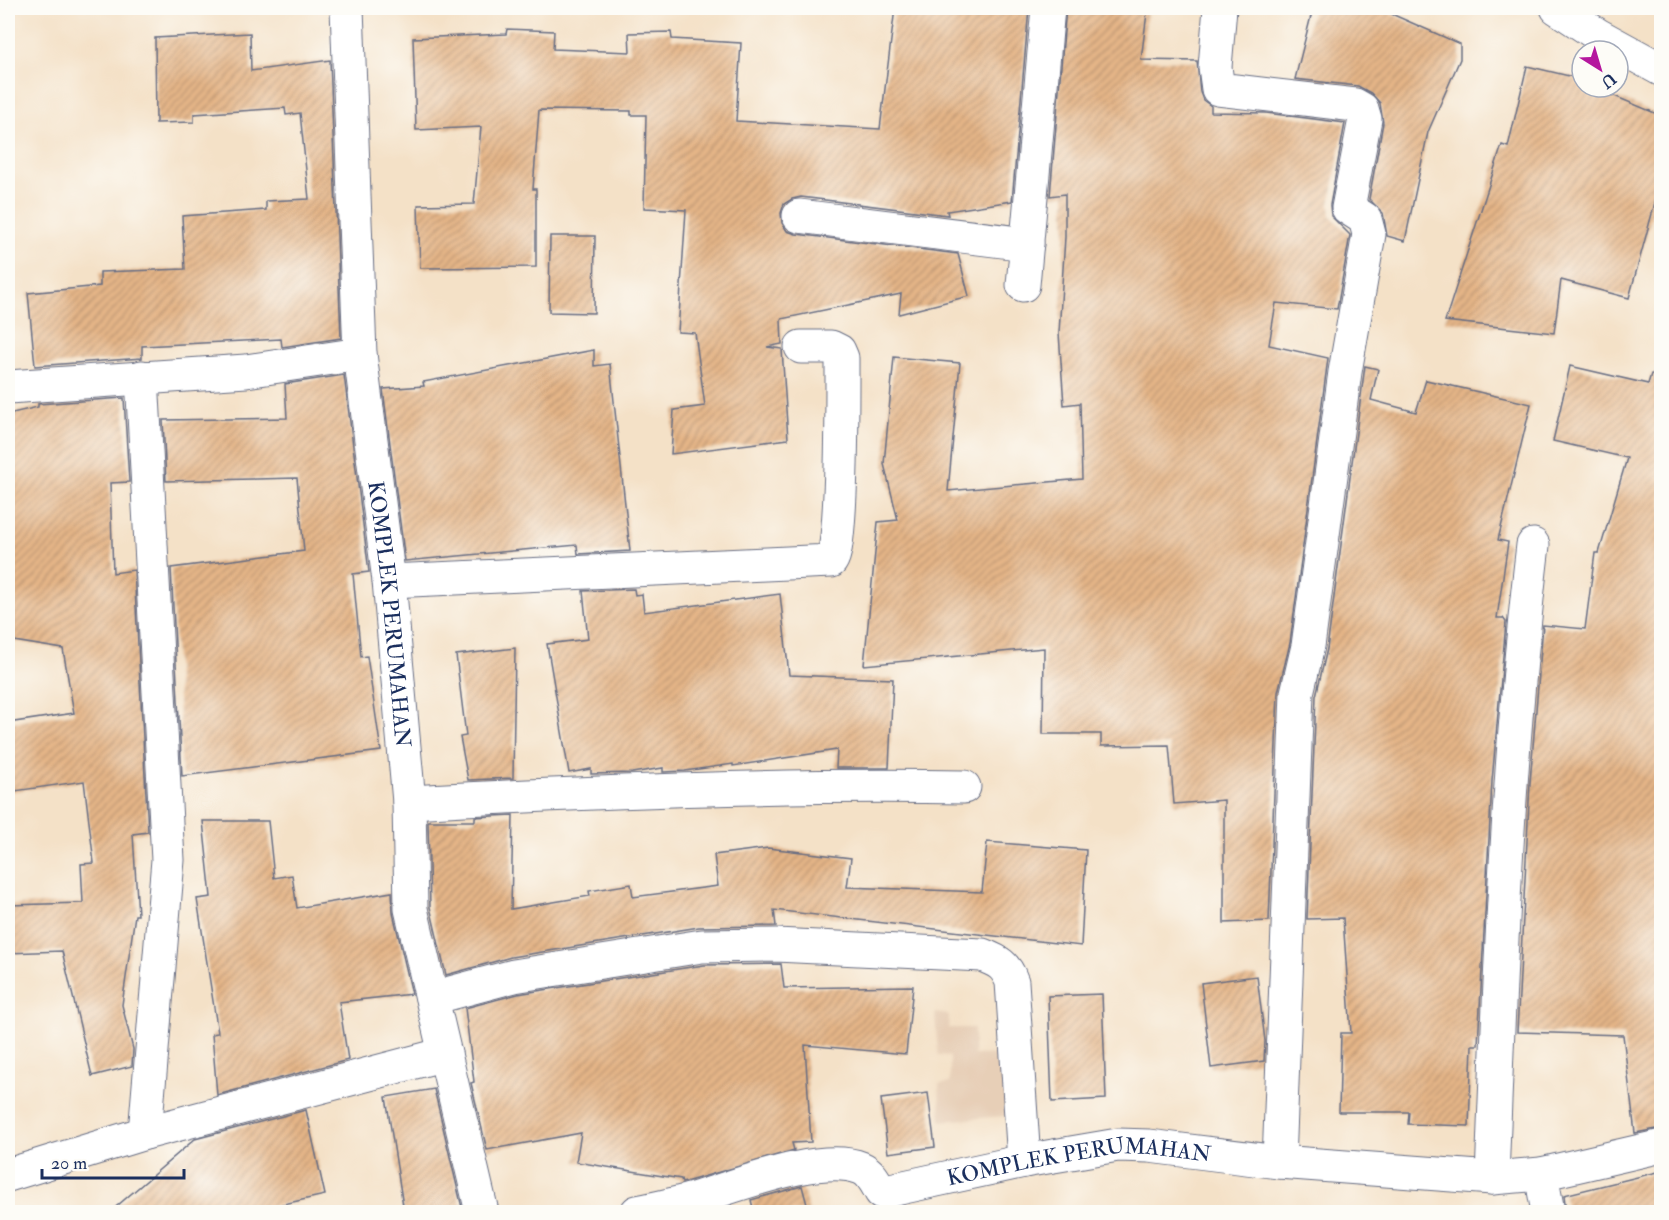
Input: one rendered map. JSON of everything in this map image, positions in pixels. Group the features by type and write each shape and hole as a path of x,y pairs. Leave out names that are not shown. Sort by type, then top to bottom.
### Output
{"street":[{"name":"KOMPLEK PERUMAHAN","path":"347,8 360,354 389,581 409,801 411,909 482,1212"},
{"path":"1023,285 1033,148 1048,8"},
{"path":"1220,8 1215,67 1218,89 1355,105 1362,109 1365,119 1348,208 1365,219 1369,234 1345,372 1308,646 1298,693 1279,1161"},
{"path":"1557,8 1598,35 1662,70"},
{"path":"800,216 857,221 1027,244"},
{"path":"389,581 831,561 837,553 839,519 842,358 839,351 831,347 801,347"},
{"path":"8,387 246,371 360,354"},
{"path":"142,377 168,860 145,1133"},
{"path":"1491,1178 1499,983 1519,659 1533,545"},
{"path":"409,801 627,791 861,785 964,787"},
{"path":"432,998 514,976 702,946 776,945 982,956 998,960 1009,972 1012,982 1024,1161"},
{"path":"8,1175 145,1133 445,1054"},
{"name":"KOMPLEK PERUMAHAN","path":"637,1212 687,1201 766,1176 814,1166 849,1165 864,1169 874,1179 885,1202 1024,1161 1118,1145 1491,1178 1541,1174 1662,1146"},
{"path":"1541,1174 1548,1212"}],"shaded area":[{"path":"935,1013 949,1015 948,1028 974,1028 974,1055 1003,1054 1006,1116 941,1121 939,1084 950,1083 950,1056 938,1055"}],"building":[{"path":"895,8 1029,8 1012,201 947,211 948,215 801,197 784,204 781,213 782,223 787,231 796,234 958,254 969,296 899,314 901,294 781,319 782,344 767,347 782,349 788,439 671,454 674,410 705,406 695,333 678,332 686,210 644,208 646,115 631,115 631,111 539,110 533,189 536,189 536,267 420,268 418,205 474,204 481,127 416,130 413,38 506,34 507,29 554,31 553,49 630,52 629,33 671,32 672,39 741,43 736,121 880,129"},
{"path":"1066,8 1147,13 1141,60 1197,61 1200,92 1203,100 1211,106 1211,112 1266,113 1345,123 1330,205 1331,216 1350,235 1337,309 1276,303 1269,345 1328,358 1290,643 1278,692 1269,921 1224,923 1224,800 1174,804 1169,745 1101,746 1101,734 1043,734 1044,648 864,665 878,522 898,520 884,464 894,357 960,363 948,491 1082,479 1080,403 1064,405 1059,333 1065,237 1065,194 1050,196"},
{"path":"1313,8 1378,8 1460,44 1460,59 1428,132 1405,241 1387,236 1383,213 1369,199 1383,123 1380,103 1371,93 1358,86 1295,79"},
{"path":"250,33 251,71 330,60 341,338 282,347 281,339 142,346 142,358 35,366 28,293 100,286 100,272 185,269 182,216 266,210 266,201 309,199 300,113 286,115 285,108 194,114 194,122 156,123 155,38"},
{"path":"1527,66 1570,76 1570,99 1622,99 1662,116 1662,177 1629,298 1561,280 1554,333 1445,321 1502,145 1508,147"},
{"path":"550,236 595,236 594,313 549,312"},
{"path":"594,350 594,366 610,364 630,551 578,554 577,545 405,561 383,389 424,386 423,382"},
{"path":"1365,366 1378,369 1371,400 1416,412 1426,380 1531,404 1498,540 1508,542 1497,618 1503,618 1506,622 1492,781 1478,1045 1472,1045 1469,1126 1408,1124 1409,1112 1339,1112 1341,1033 1351,1033 1343,918 1307,919 1316,696 1327,649"},
{"path":"1570,366 1648,384 1651,374 1662,376 1662,1128 1635,1133 1623,1035 1517,1032 1530,783 1543,625 1585,629 1595,553 1599,553 1627,458 1553,441"},
{"path":"344,375 369,572 353,574 361,657 367,656 381,751 182,776 171,568 304,551 297,478 166,481 163,420 287,418 285,384"},
{"path":"124,398 129,482 110,483 113,573 134,570 148,832 133,834 138,915 135,915 122,1005 133,1049 132,1066 92,1076 62,951 8,953 8,905 83,903 81,864 94,863 84,781 8,792 8,723 74,713 63,649 8,640 8,414 38,407 38,404"},
{"path":"634,589 635,595 642,594 644,612 780,594 789,675 893,679 889,768 836,768 837,750 685,771 663,772 663,768 632,773 591,774 591,769 569,773 547,644 588,639 583,591"},
{"path":"515,648 513,778 468,780 460,737 466,736 456,655"},
{"path":"513,815 511,909 590,896 589,891 631,884 633,897 718,886 714,855 768,848 851,858 847,887 982,892 987,842 1086,850 1081,946 774,910 776,926 699,927 511,957 446,975 430,907 428,821 475,821 475,817"},
{"path":"203,821 268,821 274,878 292,875 297,908 392,892 393,913 412,994 339,1002 348,1060 217,1095 212,1034 218,1033 197,899 211,897"},
{"path":"781,964 784,988 913,986 906,1054 805,1045 811,1142 792,1143 794,1150 682,1183 681,1179 576,1162 581,1133 487,1150 471,1083 474,1082 465,1008 518,994 704,965"},
{"path":"1257,976 1265,1041 1264,1061 1211,1068 1201,983"},
{"path":"1102,994 1106,1099 1052,1102 1048,996"},
{"path":"434,1089 463,1212 404,1212 386,1097"},
{"path":"928,1093 935,1147 888,1153 881,1099"},
{"path":"306,1110 325,1195 270,1207 263,1212 110,1212 195,1139"},
{"path":"1662,1171 1662,1212 1566,1212 1564,1195"},
{"path":"802,1186 809,1212 754,1212 751,1200"}]}
